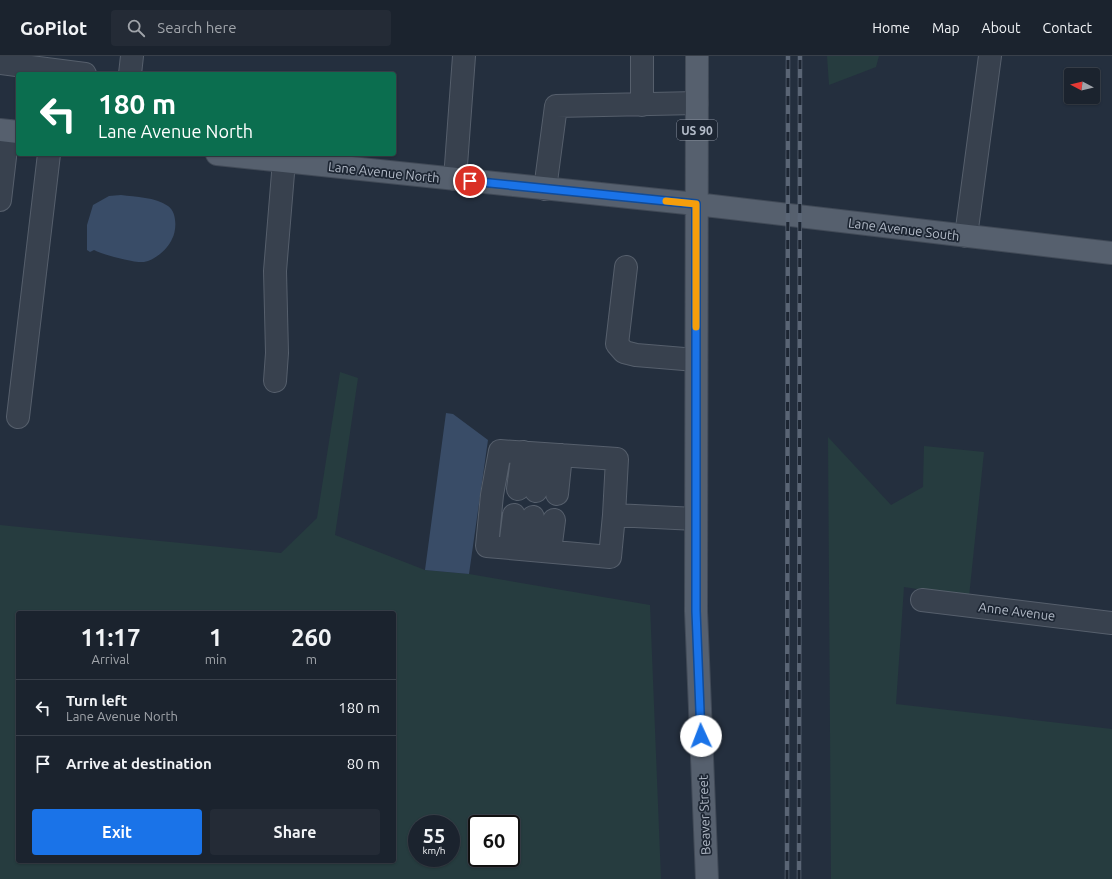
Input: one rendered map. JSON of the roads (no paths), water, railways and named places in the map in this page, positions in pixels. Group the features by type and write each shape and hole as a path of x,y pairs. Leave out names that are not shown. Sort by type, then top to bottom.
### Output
{"main road":[{"name":"Beaver Street","path":"697,56 696,611 707,879"},
{"name":"Lane Avenue North","path":"235,156 696,204"},
{"name":"Lane Avenue South","path":"696,204 1112,253"}],"street":[{"path":"130,72 132,56"},
{"path":"455,179 464,56"},
{"path":"642,56 642,105"},
{"path":"966,236 990,56"},
{"path":"0,64 68,72"},
{"path":"545,189 556,106 697,103"},
{"path":"0,200 9,131"},
{"path":"18,417 49,156"},
{"path":"275,381 277,353 275,271 284,161"},
{"path":"626,267 617,344 624,352 636,355 696,360"},
{"path":"500,450 617,459 614,515 610,557 487,546 492,495 500,450"},
{"path":"542,454 537,491 542,454"},
{"path":"614,515 696,519"},
{"path":"530,549 534,518 530,549"},
{"name":"Anne Avenue","path":"922,600 1112,622"}],"water":[{"path":"121,195 157,201 168,206 173,212 175,217 175,231 170,243 157,256 148,261 133,261 94,250 90,252 87,250 87,225 93,205 109,196"},
{"path":"446,413 453,414 488,440 469,574 425,570"}],"railway":[{"path":"787,879 788,56"},
{"path":"799,879 800,56"}]}
